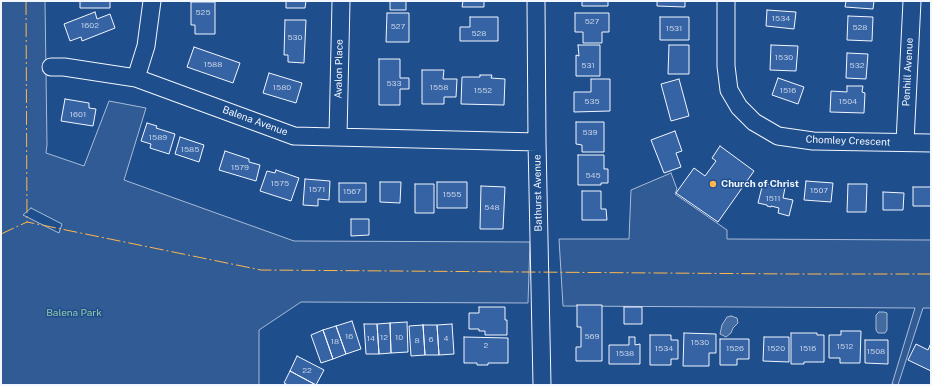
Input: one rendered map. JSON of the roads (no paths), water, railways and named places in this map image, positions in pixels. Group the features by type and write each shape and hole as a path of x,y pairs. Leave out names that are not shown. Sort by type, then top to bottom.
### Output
{"street":[{"path":"136,78 146,46 152,1"},
{"name":"Avalon Place","path":"338,136 340,1"},
{"name":"Bathurst Avenue","path":"536,1 537,142 542,385"},
{"name":"Chomley Crescent","path":"726,1 726,66 729,90 739,107 754,122 778,136 813,141 931,143"},
{"name":"Penhill Avenue","path":"905,142 912,1"},
{"name":"Balena Avenue","path":"51,67 64,67 136,78 294,136 537,142"}],"place":[{"name":"Church of Christ","path":"713,184"}],"park label":[{"name":"Balena Park","path":"74,313"}]}
